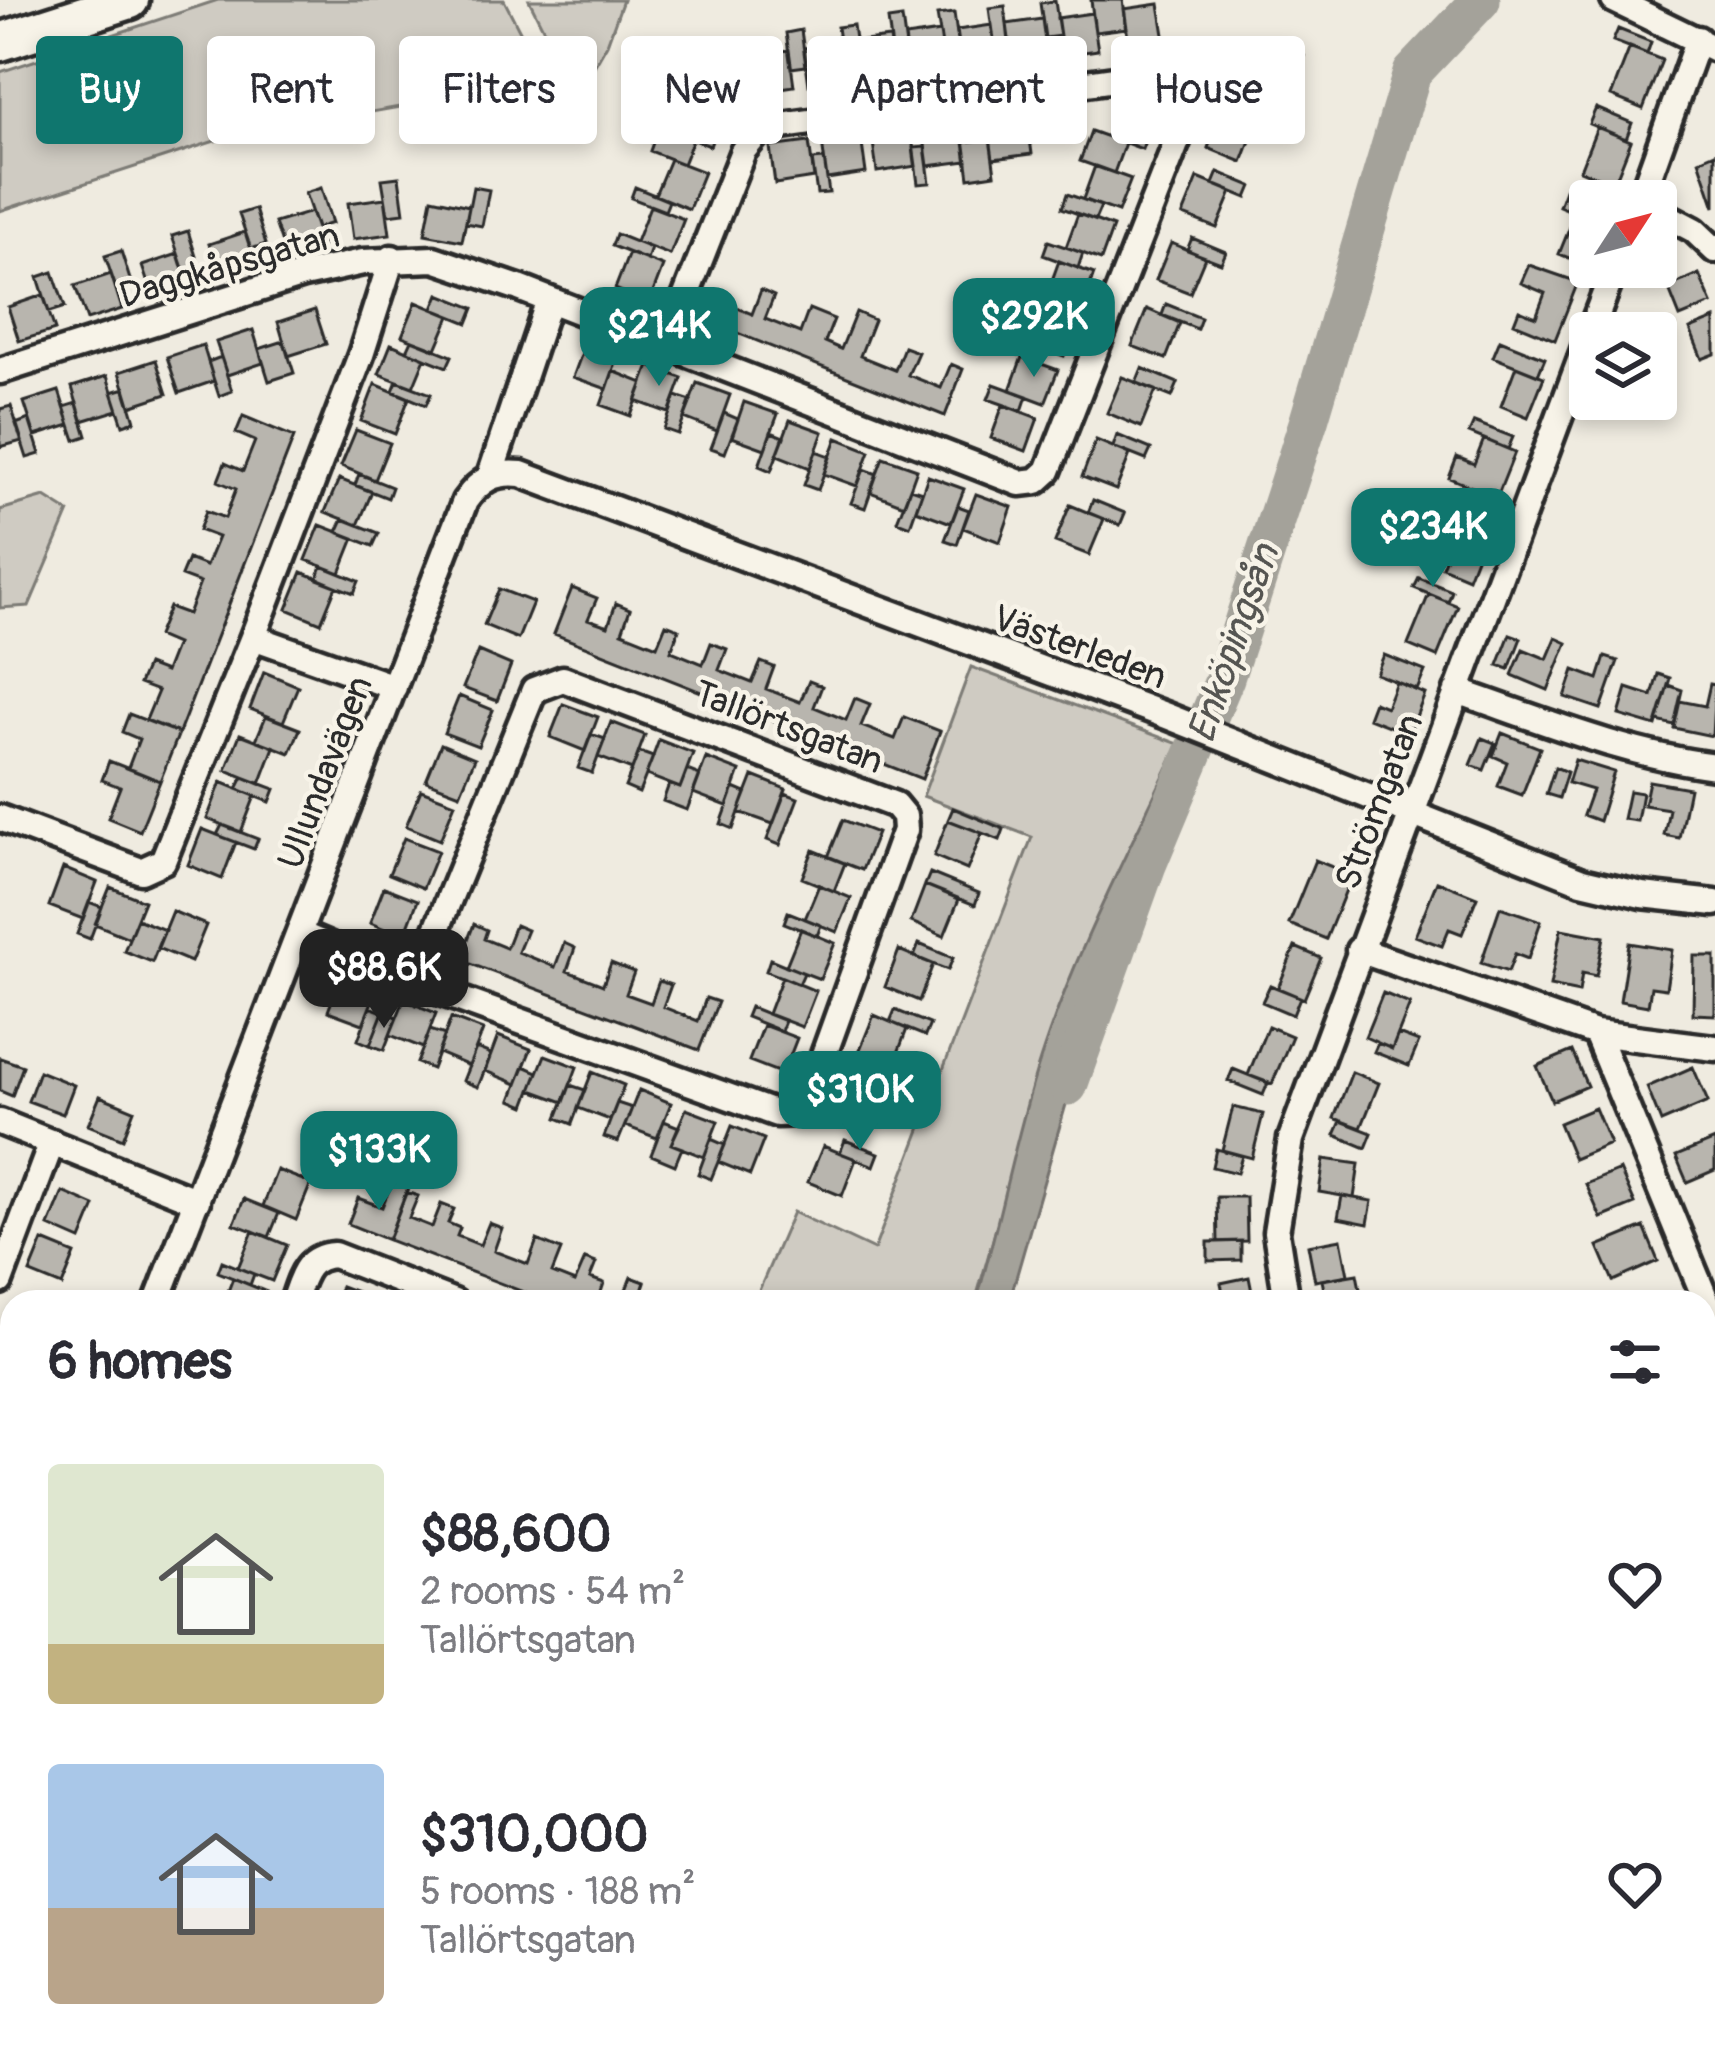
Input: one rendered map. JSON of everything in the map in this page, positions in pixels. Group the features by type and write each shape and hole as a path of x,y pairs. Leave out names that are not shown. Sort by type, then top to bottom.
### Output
{"main road":[{"path":"0,42 130,0"}],"street":[{"path":"1614,0 1706,44 1649,180"},
{"name":"Daggkåpsgatan","path":"0,371 303,275 392,258 434,259 1020,483 1036,481 1048,471 1190,108 1189,84 1180,74 1164,71 761,129 743,151 666,346"},
{"path":"1677,221 1715,250"},
{"path":"0,818 141,871 163,861 254,637 361,355 392,258"},
{"name":"Ullundavägen","path":"162,1290 465,501 490,476 549,300"},
{"name":"Strömgatan","path":"1284,1290 1276,1232 1291,1139 1569,390"},
{"name":"Västerleden","path":"490,476 521,474 1167,716 1582,881 1642,895 1715,903"},
{"path":"254,637 394,687"},
{"name":"Tallörtsgatan","path":"301,934 415,983 777,1114 799,1113 905,830 904,816 895,805 563,679 547,682 534,690 415,983"},
{"path":"1457,691 1608,743 1715,766"},
{"path":"1358,950 1596,1034 1715,1048"},
{"path":"1596,1034 1702,1290"},
{"path":"0,1122 197,1201"},
{"path":"0,1281 52,1142"},
{"path":"298,1290 308,1264 319,1256 334,1255 423,1290"}],"shaded area":[{"path":"218,0 504,0 522,36 399,36 399,107 375,111 375,36 207,36 207,144 0,211 0,72 36,60 36,144 183,144 183,36 109,36"},
{"path":"529,0 623,0 597,61 597,36 547,36"},
{"path":"45,497 69,512 29,606 0,608 0,510"},
{"path":"971,667 1179,744 1079,983 1022,1139 978,1290 759,1290 793,1212 874,1250 1032,837 923,796"},
{"path":"1174,754 1196,761 1114,938 1012,1290 979,1290 1040,1060 1102,905"}],"building":[{"path":"1091,0 1123,0 1127,28 1095,32"},
{"path":"1055,1 1060,36 1045,36 1040,3"},
{"path":"1159,4 1164,36 1128,36 1124,9"},
{"path":"1005,6 1008,36 993,36 989,8"},
{"path":"954,13 957,36 940,36 937,15"},
{"path":"1092,13 1098,50 1087,52 1087,36 1060,36 1057,18"},
{"path":"902,18 904,36 890,36 888,20"},
{"path":"1042,19 1044,36 1009,36 1007,24"},
{"path":"853,25 855,36 838,36 837,27"},
{"path":"992,25 993,36 958,36 957,30"},
{"path":"1618,29 1651,42 1647,54 1613,41"},
{"path":"801,30 806,66 791,68 786,33"},
{"path":"1630,47 1662,60 1643,109 1611,96"},
{"path":"789,50 794,86 783,88 783,51"},
{"path":"1596,108 1632,123 1626,139 1589,124"},
{"path":"1597,127 1631,141 1616,180 1580,170"},
{"path":"1091,131 1111,138 1111,144 1125,144 1114,173 1080,161"},
{"path":"807,142 814,178 775,184 770,147"},
{"path":"653,144 691,144 683,164 650,151"},
{"path":"822,144 862,144 866,173 827,179"},
{"path":"873,144 913,144 916,166 877,172"},
{"path":"925,144 965,144 967,161 928,166"},
{"path":"964,144 991,144 995,174 969,178"},
{"path":"991,144 1031,144 1032,154 993,159"},
{"path":"1210,144 1249,144 1242,162 1208,148"},
{"path":"925,147 930,183 918,184 913,148"},
{"path":"1715,153 1715,207 1699,160"},
{"path":"670,159 704,172 689,209 655,195"},
{"path":"824,159 829,193 817,194 812,160"},
{"path":"1095,166 1131,179 1118,212 1083,199"},
{"path":"1218,172 1252,186 1247,198 1213,184"},
{"path":"399,177 404,213 388,215 382,179"},
{"path":"1198,178 1232,192 1217,228 1183,215"},
{"path":"473,187 489,190 482,226 466,223"},
{"path":"635,187 669,201 665,211 631,198"},
{"path":"1566,187 1569,188 1569,210 1559,206"},
{"path":"321,188 332,223 317,228 305,193"},
{"path":"1067,194 1101,206 1095,220 1062,208"},
{"path":"385,198 390,234 353,239 348,203"},
{"path":"432,198 469,206 462,241 425,234"},
{"path":"650,206 684,219 670,255 636,242"},
{"path":"255,209 266,244 251,249 239,214"},
{"path":"311,212 323,246 287,258 275,223"},
{"path":"1078,214 1113,227 1101,260 1066,247"},
{"path":"1569,230 1569,258 1559,254"},
{"path":"188,231 199,266 184,271 172,236"},
{"path":"245,232 256,267 221,279 209,244"},
{"path":"616,234 651,248 647,260 612,246"},
{"path":"1192,238 1226,252 1221,263 1187,250"},
{"path":"1048,241 1083,253 1078,268 1043,255"},
{"path":"1171,243 1205,257 1190,293 1156,280"},
{"path":"121,251 132,286 117,291 105,256"},
{"path":"629,253 663,266 649,303 615,289"},
{"path":"178,254 189,289 154,301 142,266"},
{"path":"1059,261 1094,274 1082,307 1047,294"},
{"path":"1529,265 1569,279 1569,288 1576,288 1555,340 1514,323 1519,310 1536,317 1545,293 1521,283"},
{"path":"53,272 65,307 49,312 38,277"},
{"path":"111,274 122,309 87,320 75,286"},
{"path":"1699,274 1712,304 1680,317 1668,288 1677,288 1677,283"},
{"path":"1030,288 1065,301 1059,317 1024,304"},
{"path":"761,290 774,296 765,319 800,333 809,309 834,319 825,342 841,349 856,312 874,320 860,356 895,370 904,347 918,352 908,375 941,388 951,364 963,369 945,416 707,321 716,299 752,314"},
{"path":"439,294 474,308 468,323 433,309"},
{"path":"43,295 55,330 19,341 8,307"},
{"path":"416,302 450,316 436,349 402,336"},
{"path":"1166,304 1201,318 1197,329 1162,315"},
{"path":"1147,309 1180,323 1166,359 1132,346"},
{"path":"315,310 326,344 288,356 278,322"},
{"path":"1041,310 1076,323 1064,356 1028,343"},
{"path":"1715,319 1715,354 1702,359 1690,329"},
{"path":"253,330 263,363 227,375 216,342"},
{"path":"1011,336 1045,349 1040,363 1005,350"},
{"path":"412,340 452,356 447,367 407,351"},
{"path":"1500,340 1545,358 1538,375 1493,357"},
{"path":"284,341 294,373 269,381 259,349"},
{"path":"586,342 619,354 607,389 573,377"},
{"path":"391,344 425,358 413,387 379,374"},
{"path":"203,345 214,381 179,393 167,357"},
{"path":"221,357 232,391 219,396 208,362"},
{"path":"1022,357 1058,370 1045,403 1010,390"},
{"path":"156,360 167,394 130,406 119,372"},
{"path":"649,366 682,378 669,413 636,401"},
{"path":"1516,366 1544,377 1528,417 1501,406"},
{"path":"1142,368 1178,383 1172,397 1136,383"},
{"path":"613,371 643,383 631,416 601,405"},
{"path":"107,376 118,410 82,421 72,387"},
{"path":"1122,377 1156,390 1141,427 1107,413"},
{"path":"397,381 431,394 426,405 393,391"},
{"path":"697,383 730,395 717,431 684,418"},
{"path":"375,384 409,398 395,434 361,421"},
{"path":"994,384 1027,396 1022,411 988,399"},
{"path":"125,388 135,421 123,425 112,392"},
{"path":"59,391 70,425 35,436 24,402"},
{"path":"676,396 691,401 678,434 664,429"},
{"path":"744,402 778,414 765,449 732,437"},
{"path":"77,403 87,436 75,440 64,407"},
{"path":"1003,405 1038,418 1026,451 991,438"},
{"path":"11,406 22,441 0,447 0,409"},
{"path":"724,413 738,419 725,453 711,448"},
{"path":"243,416 294,437 179,733 146,720 158,691 139,684 147,665 165,672 176,644 157,636 169,607 188,614 200,583 181,576 188,559 206,566 218,537 199,530 206,511 225,518 236,489 218,481 225,463 243,471 255,441 236,433"},
{"path":"29,419 40,454 27,458 16,424"},
{"path":"790,420 823,432 810,468 777,455"},
{"path":"1474,422 1513,437 1508,449 1469,433"},
{"path":"356,430 390,443 375,480 341,466"},
{"path":"771,432 784,437 771,471 759,466"},
{"path":"1117,435 1151,449 1146,460 1113,447"},
{"path":"837,438 870,451 857,486 824,474"},
{"path":"1484,439 1515,452 1497,497 1449,478 1457,457 1474,464"},
{"path":"1096,440 1130,454 1116,490 1082,477"},
{"path":"816,451 830,456 818,490 804,485"},
{"path":"883,457 917,469 904,505 870,492"},
{"path":"864,469 877,474 865,508 851,503"},
{"path":"359,474 392,487 388,498 355,485"},
{"path":"928,476 964,489 951,523 916,510"},
{"path":"339,479 372,492 358,525 325,512"},
{"path":"910,488 922,492 910,526 897,521"},
{"path":"976,494 1012,507 1000,542 963,528"},
{"path":"1455,498 1484,510 1477,528 1447,517"},
{"path":"1093,500 1125,513 1120,525 1088,513"},
{"path":"1070,505 1104,519 1089,555 1055,542"},
{"path":"958,506 969,510 957,544 945,540"},
{"path":"343,519 379,533 373,546 337,532"},
{"path":"1460,522 1486,532 1468,578 1442,567"},
{"path":"320,525 354,538 340,573 306,560"},
{"path":"322,566 359,581 354,593 317,579"},
{"path":"302,572 336,586 321,623 287,609"},
{"path":"1419,578 1452,591 1448,602 1414,588"},
{"path":"572,588 597,598 588,619 608,626 616,603 630,609 622,632 657,646 666,624 679,629 671,651 703,664 711,643 727,649 719,670 752,683 761,662 774,667 766,689 800,702 809,681 822,686 814,707 846,720 855,698 870,704 861,726 895,739 904,717 940,731 922,779 554,634"},
{"path":"499,589 533,602 518,639 484,625"},
{"path":"1429,594 1458,606 1437,657 1408,645"},
{"path":"1510,634 1521,638 1509,669 1498,665"},
{"path":"1556,638 1567,643 1548,690 1512,675 1523,649 1547,659"},
{"path":"478,651 511,665 497,701 463,688"},
{"path":"1384,655 1425,671 1417,690 1376,674"},
{"path":"1605,657 1618,661 1601,709 1565,697 1574,670 1598,679"},
{"path":"264,672 298,686 283,722 250,709"},
{"path":"1658,674 1670,678 1656,726 1619,715 1627,688 1652,696"},
{"path":"1396,682 1425,694 1409,734 1368,718 1374,702 1386,707"},
{"path":"1710,684 1715,685 1712,736 1674,728 1680,701 1705,706"},
{"path":"1668,685 1682,690 1674,725 1657,721"},
{"path":"459,696 493,710 478,746 444,733"},
{"path":"563,704 598,717 585,751 550,737"},
{"path":"129,714 179,733 160,781 128,768 139,739 122,732"},
{"path":"266,716 300,729 290,753 256,740"},
{"path":"611,722 645,735 632,770 598,757"},
{"path":"1502,733 1540,748 1522,795 1498,786 1507,762 1493,756"},
{"path":"240,734 274,747 260,784 226,770"},
{"path":"591,734 605,739 592,773 578,768"},
{"path":"1482,738 1495,743 1484,770 1471,765"},
{"path":"659,740 693,753 680,788 646,775"},
{"path":"441,744 475,758 460,794 426,781"},
{"path":"639,752 653,757 639,793 625,787"},
{"path":"706,758 740,771 727,806 693,793"},
{"path":"1575,760 1614,772 1599,821 1583,815 1592,790 1568,783"},
{"path":"109,761 160,781 140,831 108,818 120,787 102,780"},
{"path":"1555,767 1567,772 1559,798 1546,794"},
{"path":"687,770 700,775 687,810 663,801 669,784 680,788"},
{"path":"753,776 786,789 773,824 739,812"},
{"path":"243,777 275,789 270,802 237,789"},
{"path":"1649,781 1689,788 1679,838 1664,835 1669,809 1644,805"},
{"path":"221,782 255,796 241,832 207,819"},
{"path":"734,788 746,793 733,829 721,824"},
{"path":"421,790 455,803 440,840 406,826"},
{"path":"1629,791 1642,793 1637,821 1623,819"},
{"path":"785,793 798,798 780,845 767,840"},
{"path":"953,808 1004,829 1000,840 948,820"},
{"path":"843,820 877,833 862,870 828,857"},
{"path":"948,820 982,833 967,870 934,856"},
{"path":"222,825 258,839 254,849 217,835"},
{"path":"202,829 236,842 222,879 188,865"},
{"path":"404,838 438,851 423,888 389,874"},
{"path":"813,850 845,863 834,891 802,878"},
{"path":"1315,860 1352,875 1326,939 1289,924"},
{"path":"63,868 97,882 83,919 49,906"},
{"path":"930,873 979,893 975,905 925,885"},
{"path":"1437,881 1477,897 1462,934 1449,929 1442,946 1415,936"},
{"path":"819,885 851,898 837,932 805,919"},
{"path":"925,885 959,899 944,936 911,922"},
{"path":"110,887 144,901 129,938 95,924"},
{"path":"384,887 418,900 404,937 370,923"},
{"path":"89,902 102,907 90,939 77,934"},
{"path":"1500,907 1541,921 1528,959 1515,954 1508,972 1481,963"},
{"path":"172,911 206,925 191,962 157,948"},
{"path":"788,912 821,925 817,936 784,923"},
{"path":"137,919 165,930 152,962 124,951"},
{"path":"474,924 487,930 484,939 506,948 515,925 527,930 518,952 555,967 564,943 575,948 567,971 603,985 611,963 634,972 626,994 651,1003 659,981 671,985 663,1007 698,1021 706,998 718,1002 699,1050 460,960"},
{"path":"801,929 835,943 820,979 786,966"},
{"path":"1561,929 1604,937 1596,976 1582,973 1579,992 1550,986"},
{"path":"1629,943 1672,950 1666,989 1651,987 1648,1006 1620,1001"},
{"path":"919,944 953,958 948,970 914,957"},
{"path":"1295,947 1321,958 1304,999 1278,988"},
{"path":"899,950 933,964 919,1001 885,987"},
{"path":"1694,956 1715,956 1715,1015 1693,1014"},
{"path":"770,959 804,973 799,984 766,971"},
{"path":"342,975 377,989 363,1024 328,1011"},
{"path":"782,977 816,991 802,1027 768,1014"},
{"path":"1270,985 1300,997 1293,1015 1262,1002"},
{"path":"1383,993 1410,1004 1392,1049 1365,1037"},
{"path":"404,1000 436,1013 423,1048 390,1035"},
{"path":"370,1007 383,1012 370,1045 358,1040"},
{"path":"750,1007 785,1021 781,1031 746,1017"},
{"path":"895,1010 930,1024 925,1036 890,1022"},
{"path":"383,1012 397,1017 384,1050 370,1045"},
{"path":"874,1015 907,1029 893,1066 859,1052"},
{"path":"451,1018 483,1030 469,1066 438,1053"},
{"path":"763,1025 797,1038 783,1074 749,1061"},
{"path":"1268,1026 1292,1036 1272,1084 1248,1075"},
{"path":"430,1030 445,1035 432,1069 417,1063"},
{"path":"1398,1034 1419,1042 1409,1066 1374,1052 1378,1043 1392,1049"},
{"path":"498,1036 531,1049 517,1084 485,1071"},
{"path":"476,1048 491,1054 478,1087 463,1081"},
{"path":"1572,1051 1587,1086 1552,1101 1537,1066"},
{"path":"545,1055 577,1067 564,1102 531,1090"},
{"path":"0,1058 23,1066 12,1096 0,1091"},
{"path":"524,1066 538,1072 525,1106 511,1100"},
{"path":"1693,1067 1708,1102 1661,1122 1647,1087"},
{"path":"1233,1069 1268,1083 1263,1095 1228,1081"},
{"path":"39,1071 74,1085 63,1114 28,1101"},
{"path":"592,1072 624,1085 610,1120 578,1108"},
{"path":"1352,1072 1379,1083 1361,1128 1334,1118"},
{"path":"871,1074 905,1087 900,1100 866,1087"},
{"path":"849,1080 883,1094 868,1130 835,1117"},
{"path":"570,1085 585,1090 572,1124 557,1118"},
{"path":"639,1090 671,1103 657,1138 625,1126"},
{"path":"100,1096 134,1110 123,1139 88,1125"},
{"path":"617,1103 632,1108 618,1142 604,1137"},
{"path":"1233,1107 1263,1114 1252,1158 1222,1150"},
{"path":"1595,1108 1610,1144 1574,1159 1559,1123"},
{"path":"686,1109 718,1121 704,1157 671,1144"},
{"path":"664,1121 679,1127 671,1144 682,1148 675,1165 651,1155"},
{"path":"1341,1121 1372,1133 1366,1148 1335,1135"},
{"path":"732,1126 764,1139 750,1175 718,1162"},
{"path":"711,1139 725,1145 711,1179 698,1174"},
{"path":"845,1140 879,1153 874,1166 840,1153"},
{"path":"1715,1140 1715,1170 1687,1182 1676,1156"},
{"path":"823,1146 856,1159 842,1196 808,1182"},
{"path":"1216,1149 1242,1156 1237,1173 1212,1167"},
{"path":"1324,1159 1359,1164 1354,1198 1319,1192"},
{"path":"277,1170 311,1183 296,1220 263,1206"},
{"path":"1620,1170 1635,1204 1601,1218 1586,1184"},
{"path":"392,1182 408,1188 388,1240 348,1224 358,1198 382,1207"},
{"path":"63,1192 95,1206 81,1240 49,1226"},
{"path":"406,1192 418,1196 409,1218 432,1227 441,1204 454,1209 448,1223 460,1228 457,1236 480,1245 489,1223 502,1228 494,1251 528,1264 537,1240 561,1250 552,1273 575,1282 585,1259 596,1263 590,1278 604,1283 602,1290 518,1290 388,1240"},
{"path":"1342,1196 1372,1201 1368,1224 1338,1218"},
{"path":"1217,1197 1246,1197 1247,1241 1218,1242"},
{"path":"244,1199 279,1213 269,1237 234,1224"},
{"path":"1644,1227 1658,1261 1613,1281 1598,1246"},
{"path":"253,1231 287,1245 272,1281 238,1268"},
{"path":"1341,1239 1348,1275 1315,1281 1308,1245"},
{"path":"43,1241 75,1254 62,1286 30,1273"},
{"path":"1241,1241 1241,1260 1208,1261 1208,1242"},
{"path":"222,1261 254,1274 250,1285 218,1272"},
{"path":"1357,1274 1360,1290 1324,1290 1322,1280"},
{"path":"631,1277 645,1282 642,1290 626,1290"},
{"path":"1249,1277 1252,1290 1222,1290 1221,1283"},
{"path":"233,1278 262,1290 228,1290"}],"waterway":[{"name":"Enköpingsån","path":"1068,1086 1147,865 1225,678 1309,420 1412,73 1481,0"}]}
